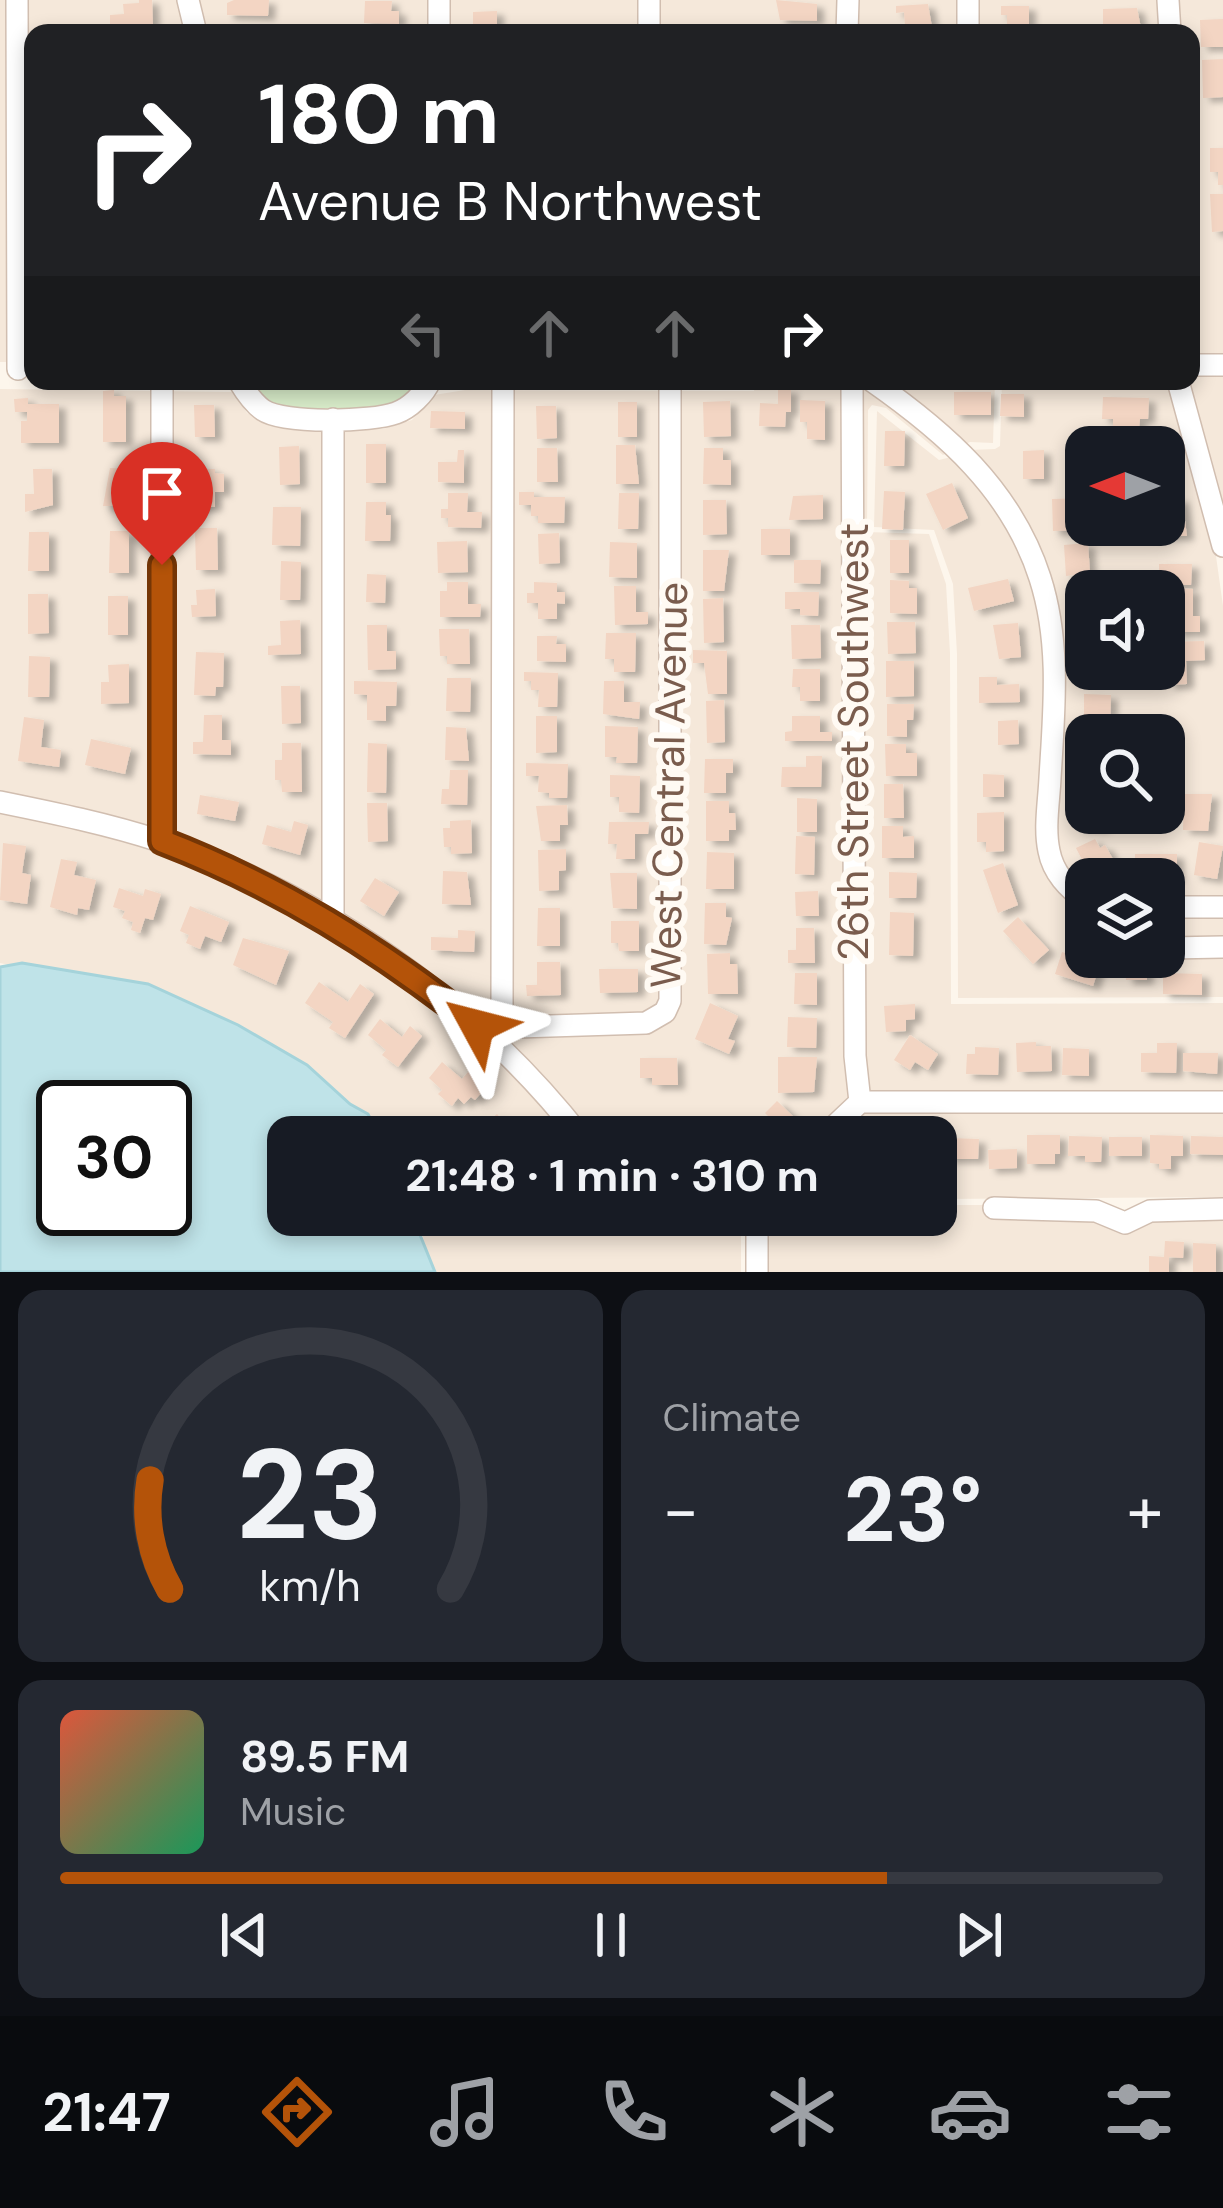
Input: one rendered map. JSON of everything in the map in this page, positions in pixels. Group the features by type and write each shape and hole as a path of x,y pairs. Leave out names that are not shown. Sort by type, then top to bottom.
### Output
{"street":[{"path":"17,0 17,369"},
{"path":"162,390 162,841"},
{"path":"245,390 275,416 333,419 394,414 424,390"},
{"path":"503,390 502,1006 518,1027 515,1040 503,1050"},
{"name":"West Central Avenue","path":"518,1027 646,1023 665,1012 670,1001 670,390"},
{"name":"26th Street Southwest","path":"852,390 855,1056 860,1102"},
{"path":"898,390 990,484 1029,547 1041,579 1051,623 1055,678 1048,829 1054,865 1065,884"},
{"path":"1180,390 1223,546"},
{"path":"333,419 333,922"},
{"path":"0,802 162,841 237,871 333,922 477,1026 562,1116"},
{"path":"1185,907 1223,907"},
{"path":"1185,948 1223,947"},
{"path":"477,1026 502,1006"},
{"path":"845,1116 860,1102 1223,1102"},
{"path":"994,1208 1096,1210 1125,1222 1150,1210 1223,1209"},
{"path":"757,1236 757,1272"}],"shaded area":[{"path":"0,0 9,0 10,362 0,362"},
{"path":"26,0 180,0 185,24 26,24"},
{"path":"196,0 430,0 431,24 202,24"},
{"path":"447,0 641,0 641,24 447,24"},
{"path":"657,0 840,0 839,24 657,24"},
{"path":"856,0 960,0 960,24 856,24"},
{"path":"976,0 1160,0 1161,24 976,24"},
{"path":"1176,0 1223,0 1223,358 1200,358 1200,24 1177,24"},
{"path":"1200,373 1223,373 1223,510 1190,390 1200,390"},
{"path":"0,389 233,392 247,413 274,427 383,429 412,420 434,395 465,390 995,390 993,443 970,442 943,455 886,408 872,405 868,410 867,532 929,534 946,584 951,1004 1223,1003 1223,1197 957,1199 957,1116 321,1116 19,967 0,963"},
{"path":"1002,390 1172,390 1182,426 1065,426 1065,546 1185,546 1185,437 1215,549 1223,606 1223,899 1185,899 1185,858 1065,858 1065,866 1057,849 1059,622 970,450 1000,446"},
{"path":"877,411 939,460 955,456 984,488 1021,550 1039,602 1047,678 1040,828 1065,871 1065,978 1185,978 1185,914 1223,913 1223,997 958,998 953,584 934,530 874,527"},
{"path":"957,1205 1153,1218 1223,1216 1223,1272 765,1272 765,1236 957,1236"},
{"path":"423,1236 741,1236 741,1272 431,1272"}],"green space":[{"path":"255,390 412,390 409,397 382,408 285,409 266,404"}],"water":[{"path":"22,963 148,984 238,1025 307,1065 369,1116 267,1116 267,1236 420,1236 435,1272 0,1272 0,967"}],"building":[{"path":"152,0 153,24 110,24 110,15 124,14 123,4"},
{"path":"269,0 268,16 227,15 227,3"},
{"path":"776,0 817,4 817,21 780,20"},
{"path":"365,1 392,1 391,11 399,11 399,24 364,23"},
{"path":"928,4 931,24 905,24 904,12 896,13 896,6"},
{"path":"1001,6 1029,6 1029,24 1007,24 1007,15 1001,15"},
{"path":"1137,8 1140,24 1103,24 1103,9"},
{"path":"497,11 497,24 473,24 473,12"},
{"path":"1223,19 1223,47 1201,47 1200,20"},
{"path":"1223,59 1223,97 1203,98 1202,60"},
{"path":"1210,148 1223,148 1223,185 1218,185 1218,172 1210,172"},
{"path":"1210,194 1223,194 1223,231 1212,232"},
{"path":"114,390 114,396 126,396 126,442 103,442 103,391"},
{"path":"778,390 791,390 785,427 759,426 760,403 778,404"},
{"path":"954,392 991,392 991,415 954,415"},
{"path":"1001,394 1024,394 1024,417 1000,416"},
{"path":"1103,397 1149,398 1148,419 1140,419 1139,426 1113,426 1113,419 1102,419"},
{"path":"28,398 28,404 59,404 59,443 21,443 21,421 27,421 27,412 15,412 14,399"},
{"path":"800,400 825,401 825,440 807,439 807,422 800,422"},
{"path":"730,401 731,436 704,437 703,402"},
{"path":"618,402 637,402 637,437 618,437"},
{"path":"194,405 214,405 215,437 195,437"},
{"path":"536,406 556,406 557,438 537,439"},
{"path":"431,411 465,412 465,429 430,428"},
{"path":"885,431 905,431 904,466 884,466"},
{"path":"366,444 386,444 386,483 366,483"},
{"path":"616,445 635,445 639,484 616,484"},
{"path":"299,446 300,484 280,485 279,447"},
{"path":"537,448 557,448 558,482 537,482"},
{"path":"704,448 723,448 723,460 731,460 731,485 703,484"},
{"path":"458,450 464,450 464,483 438,482 438,462 457,462"},
{"path":"1044,450 1044,479 1023,479 1023,451"},
{"path":"110,468 129,469 127,506 103,506"},
{"path":"33,469 52,469 53,505 25,512 25,494 34,494"},
{"path":"195,469 224,474 224,492 215,492 215,507 194,507"},
{"path":"952,483 968,518 943,530 926,494"},
{"path":"884,491 905,492 903,530 882,529"},
{"path":"519,492 565,497 564,523 538,523 538,516 531,516 531,505 519,505"},
{"path":"448,493 468,493 467,512 482,512 481,528 448,527 441,509 448,509"},
{"path":"619,493 639,493 638,529 618,529"},
{"path":"823,495 823,519 789,520 793,496"},
{"path":"1052,499 1065,499 1065,531 1053,531"},
{"path":"703,500 726,500 727,534 703,535"},
{"path":"366,502 386,502 386,515 391,515 390,541 365,541"},
{"path":"273,507 301,507 300,546 272,545"},
{"path":"195,528 217,528 218,570 196,570"},
{"path":"761,529 790,529 790,555 761,555"},
{"path":"110,531 129,531 129,573 109,573"},
{"path":"29,532 49,532 49,571 28,571"},
{"path":"559,533 560,563 539,564 538,534"},
{"path":"890,540 909,540 909,573 890,573"},
{"path":"467,541 468,572 438,573 437,542"},
{"path":"610,542 637,543 637,578 609,577"},
{"path":"1064,545 1088,546 1090,570 1066,570"},
{"path":"703,550 729,550 724,591 703,591"},
{"path":"794,560 821,560 820,584 794,583"},
{"path":"281,561 301,562 300,600 280,600"},
{"path":"1159,564 1192,564 1191,585 1185,585 1185,570 1159,570"},
{"path":"367,574 386,575 385,603 366,602"},
{"path":"1008,579 1014,601 974,611 968,588"},
{"path":"890,580 909,581 909,588 917,588 917,614 890,613"},
{"path":"447,582 468,582 468,604 481,604 480,617 440,617 440,591 447,591"},
{"path":"534,582 557,583 557,592 565,592 565,604 557,603 557,619 538,619 538,603 527,603"},
{"path":"614,586 636,586 636,612 648,612 648,624 615,625"},
{"path":"215,589 216,616 192,617 196,590"},
{"path":"1185,589 1193,589 1193,616 1200,616 1200,632 1185,632"},
{"path":"785,592 819,592 818,616 785,609"},
{"path":"28,594 48,594 49,633 28,634"},
{"path":"108,596 128,596 128,635 108,635"},
{"path":"723,598 724,642 704,643 703,599"},
{"path":"300,620 301,654 268,655 268,646 281,645 280,621"},
{"path":"887,622 915,622 916,653 888,654"},
{"path":"1018,623 1021,657 999,659 993,625"},
{"path":"367,625 387,625 387,651 396,651 396,669 368,670"},
{"path":"791,625 820,625 821,658 792,659"},
{"path":"439,629 469,629 470,664 447,664 447,656 440,656"},
{"path":"606,633 636,633 635,672 614,672 614,659 605,659"},
{"path":"537,636 557,636 556,644 566,644 566,662 537,661"},
{"path":"1185,641 1204,641 1205,660 1186,661 1185,684"},
{"path":"693,650 727,651 727,694 708,694 704,663 693,663"},
{"path":"196,652 224,653 223,687 216,687 215,696 194,695"},
{"path":"29,656 50,657 49,697 28,697"},
{"path":"886,661 914,661 914,696 886,697"},
{"path":"129,664 129,703 101,704 101,682 109,682 108,665"},
{"path":"793,669 820,669 820,701 800,701 800,687 792,687"},
{"path":"524,672 558,673 557,707 538,707 539,690 531,690"},
{"path":"979,677 997,677 997,685 1019,684 1020,702 979,703"},
{"path":"447,678 471,678 470,712 446,711"},
{"path":"354,681 397,682 396,706 386,706 386,721 367,720 367,695 354,694"},
{"path":"604,681 624,681 624,702 640,702 639,719 603,714"},
{"path":"281,686 300,686 301,723 282,724"},
{"path":"1084,694 1111,695 1110,714 1084,714"},
{"path":"724,700 725,742 707,743 706,701"},
{"path":"887,704 914,704 907,737 887,736"},
{"path":"204,715 222,715 222,740 231,740 231,755 193,754 193,742 203,742"},
{"path":"536,716 557,716 557,752 536,753"},
{"path":"792,716 820,716 820,732 832,732 832,741 785,741 785,732 792,731"},
{"path":"24,717 44,720 41,747 61,750 59,767 18,761"},
{"path":"1018,720 1019,744 998,745 998,721"},
{"path":"605,726 638,727 637,763 616,763 617,757 605,757"},
{"path":"446,727 466,728 469,761 445,760"},
{"path":"91,739 131,748 125,774 85,765"},
{"path":"282,743 301,743 302,792 282,792 281,780 275,780 275,760 282,760"},
{"path":"368,743 387,744 386,793 367,792"},
{"path":"885,744 906,744 906,753 917,753 917,776 886,776"},
{"path":"806,756 822,756 821,787 781,787 782,767 806,767"},
{"path":"705,759 733,759 733,773 726,773 726,793 704,793"},
{"path":"526,763 568,764 567,798 549,798 549,793 538,792 539,776 526,776"},
{"path":"450,770 468,770 467,805 441,804 442,789 449,789"},
{"path":"983,774 1004,775 1004,797 983,797"},
{"path":"610,775 640,776 639,813 619,812 619,797 610,797"},
{"path":"884,784 903,784 904,818 884,818"},
{"path":"1185,794 1212,794 1208,831 1185,830"},
{"path":"200,795 239,802 235,821 197,814"},
{"path":"797,798 817,799 817,832 797,832"},
{"path":"706,801 729,801 736,830 729,830 729,841 706,841"},
{"path":"367,803 387,803 388,841 368,842"},
{"path":"567,805 568,825 560,825 560,841 541,841 536,806"},
{"path":"1004,812 1004,851 986,852 986,842 977,842 977,813"},
{"path":"471,820 472,853 451,854 451,847 444,847 443,828 450,828 450,821"},
{"path":"294,821 308,825 300,855 262,844 267,825 291,832"},
{"path":"609,822 649,822 648,834 635,834 635,859 616,859 617,844 608,844"},
{"path":"882,826 903,826 903,837 914,836 914,858 882,858"},
{"path":"796,836 815,837 814,875 795,874"},
{"path":"1095,839 1112,858 1081,858 1076,848"},
{"path":"1199,842 1223,846 1217,879 1194,875"},
{"path":"3,843 26,846 22,873 31,875 27,904 0,900"},
{"path":"566,849 559,890 539,891 538,850"},
{"path":"707,852 734,853 734,889 706,889"},
{"path":"1135,854 1177,854 1177,858 1135,858"},
{"path":"61,859 77,862 74,875 96,880 89,910 78,908 77,915 50,907"},
{"path":"1003,863 1018,905 998,913 983,870"},
{"path":"443,871 467,872 471,905 442,904"},
{"path":"889,872 917,873 916,898 889,898"},
{"path":"610,873 637,873 637,909 613,908"},
{"path":"375,878 399,892 384,916 360,901"},
{"path":"119,888 143,896 145,889 161,894 153,920 145,918 140,933 131,930 133,922 122,918 125,911 113,907"},
{"path":"818,891 819,916 796,916 795,892"},
{"path":"705,903 726,903 726,917 732,918 726,945 704,944"},
{"path":"190,906 229,922 221,942 205,936 200,949 186,943 189,935 180,931"},
{"path":"538,908 560,908 560,946 537,946"},
{"path":"890,912 914,913 913,956 889,955"},
{"path":"1018,917 1049,950 1033,964 1003,931"},
{"path":"611,921 639,921 639,951 619,951 618,943 611,943"},
{"path":"796,928 814,928 815,963 788,963 788,950 796,950"},
{"path":"458,930 475,931 474,952 431,950 431,937 458,938"},
{"path":"243,938 289,951 276,985 233,965"},
{"path":"1062,952 1065,953 1065,977 1055,974"},
{"path":"730,953 730,964 737,964 738,994 708,994 707,954"},
{"path":"537,962 560,962 561,995 527,996 526,985 537,985"},
{"path":"599,969 638,969 638,992 600,993"},
{"path":"795,973 817,973 817,1005 794,1004"},
{"path":"1202,974 1202,995 1163,994 1163,978"},
{"path":"1068,978 1096,978 1093,986"},
{"path":"319,982 348,1002 360,984 374,994 345,1038 329,1028 333,1022 305,1003"},
{"path":"710,1003 738,1016 728,1039 735,1041 729,1054 695,1039"},
{"path":"915,1004 915,1019 906,1020 906,1031 886,1032 884,1006"},
{"path":"788,1017 817,1018 816,1048 787,1047"},
{"path":"380,1019 402,1037 410,1026 422,1036 398,1067 368,1035"},
{"path":"910,1035 938,1054 928,1070 915,1062 910,1070 894,1060"},
{"path":"1036,1042 1036,1046 1051,1046 1052,1071 1017,1072 1016,1043"},
{"path":"1157,1043 1177,1043 1176,1073 1141,1072 1141,1053 1157,1053"},
{"path":"975,1047 999,1048 998,1075 966,1074 967,1054 975,1054"},
{"path":"1063,1048 1089,1049 1089,1076 1062,1075"},
{"path":"1183,1053 1218,1053 1217,1074 1183,1071"},
{"path":"778,1057 817,1057 814,1092 778,1093"},
{"path":"640,1058 677,1058 678,1085 652,1085 652,1078 640,1078"},
{"path":"442,1062 462,1079 469,1071 487,1086 475,1100 471,1097 464,1104 458,1098 452,1106 429,1078"},
{"path":"777,1101 793,1116 768,1116 765,1113"},
{"path":"1027,1135 1060,1135 1055,1164 1027,1164"},
{"path":"1150,1135 1183,1136 1183,1156 1171,1156 1171,1169 1150,1163"},
{"path":"1069,1136 1102,1137 1101,1162 1068,1156"},
{"path":"1191,1136 1223,1137 1223,1155 1190,1154"},
{"path":"1109,1137 1142,1137 1142,1156 1109,1156"},
{"path":"957,1138 979,1139 978,1159 957,1159"},
{"path":"1017,1149 1017,1168 989,1169 988,1150"},
{"path":"1165,1241 1184,1242 1183,1258 1169,1257 1169,1272 1149,1272 1149,1256 1164,1257"},
{"path":"1193,1243 1216,1244 1216,1272 1193,1272"}],"route":[{"path":"162,565 162,841 237,871 333,922 477,1026"}]}
